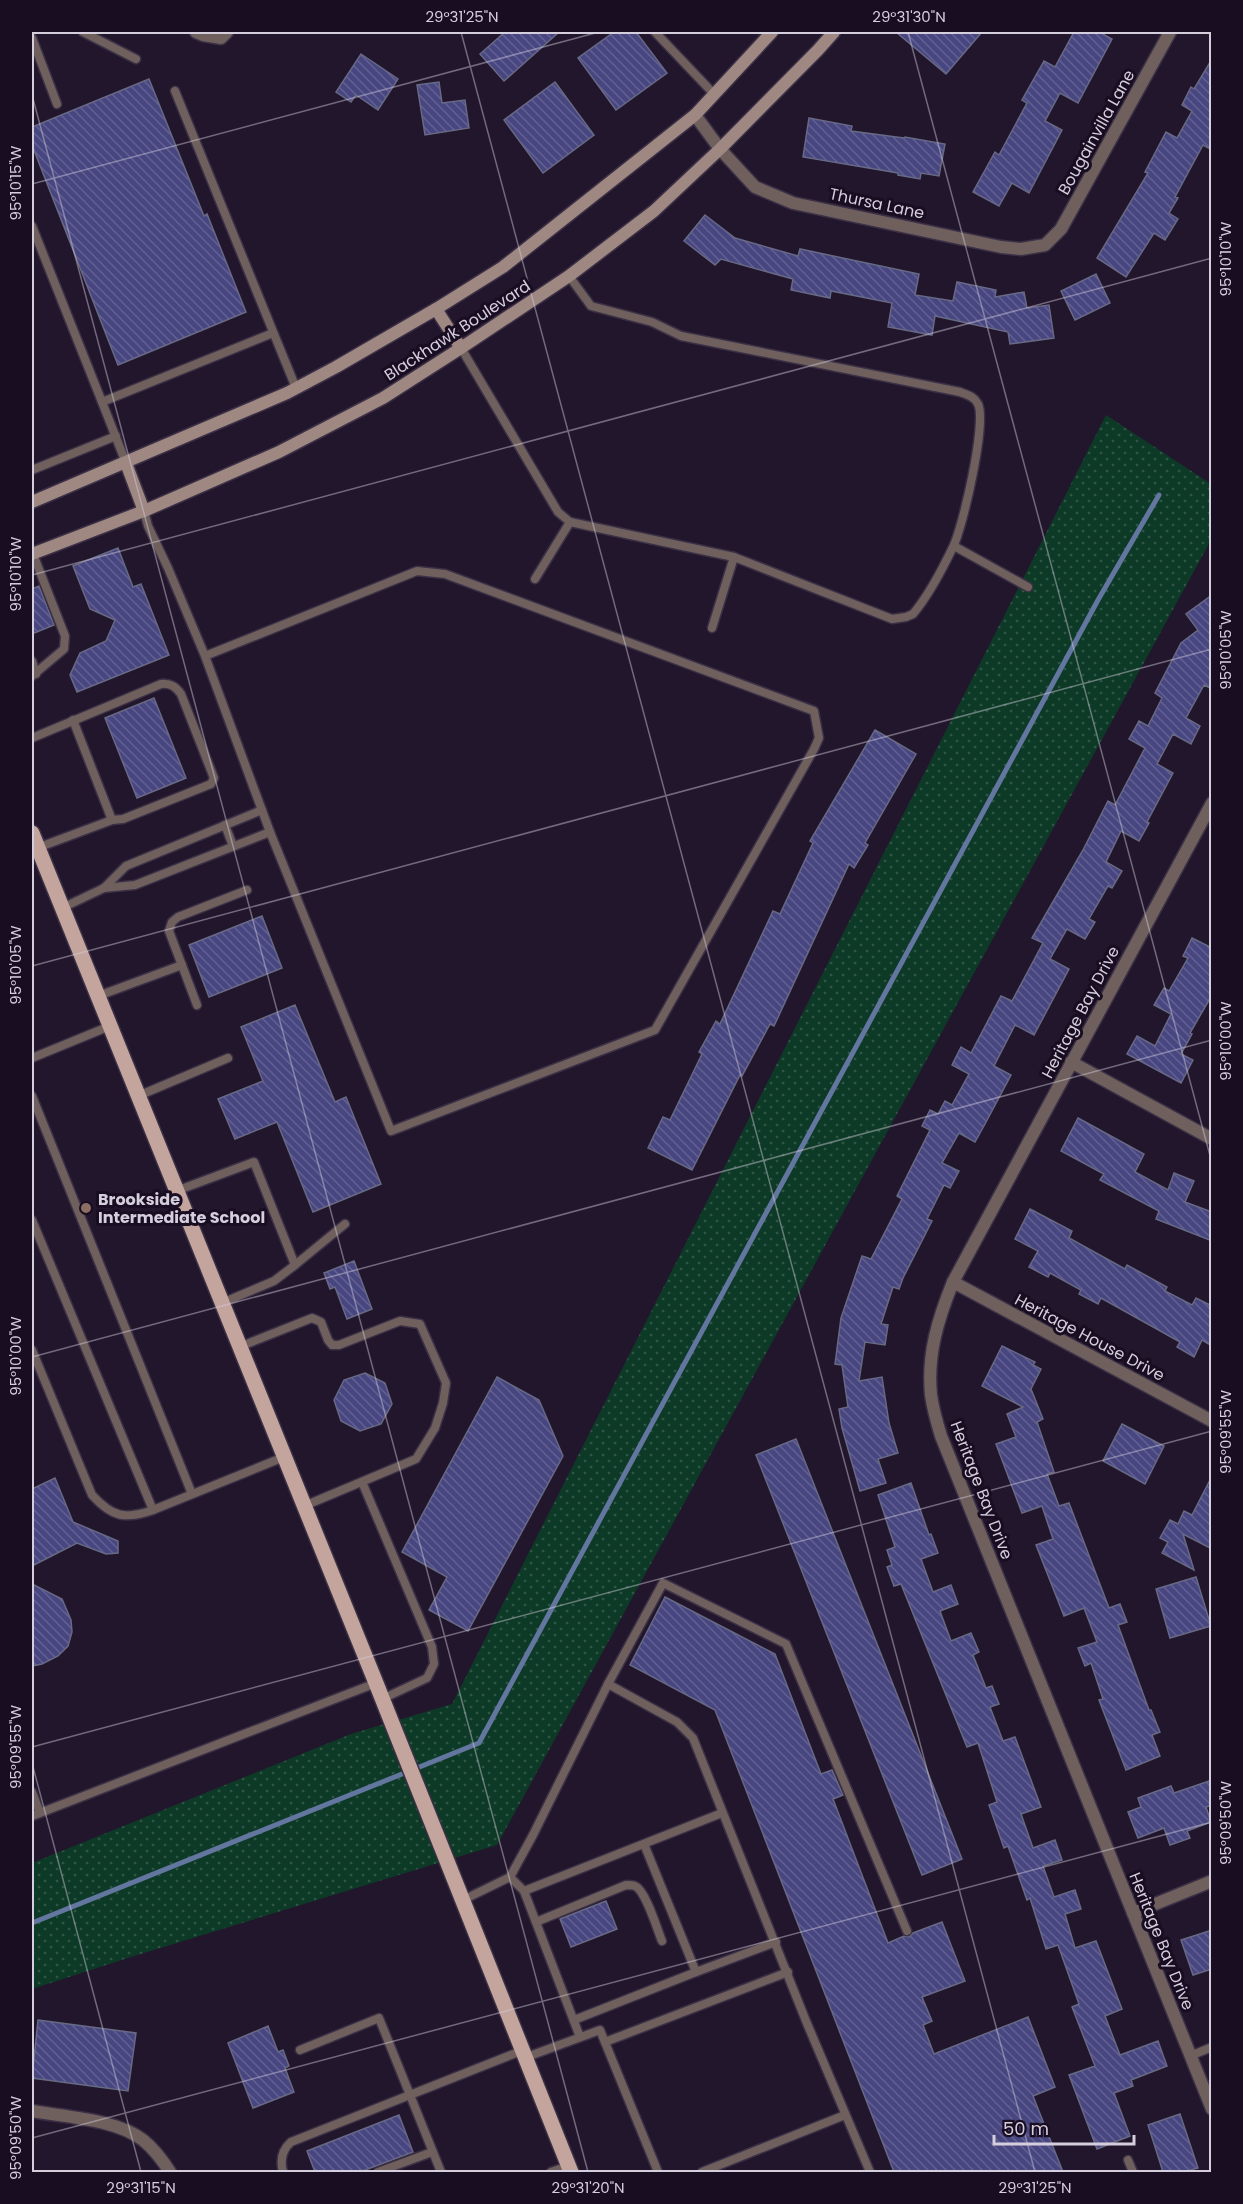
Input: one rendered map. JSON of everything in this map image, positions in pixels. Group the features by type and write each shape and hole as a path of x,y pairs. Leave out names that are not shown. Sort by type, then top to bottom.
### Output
{"main road":[{"name":"Blackhawk Boulevard","path":"32,502 296,388 436,309 502,267 696,115 772,32"},
{"name":"Blackhawk Boulevard","path":"32,554 144,511 279,452 383,398 461,348 569,276 654,211 720,149 834,32"},
{"path":"436,309 461,348"},
{"path":"126,463 144,511"},
{"path":"32,833 376,1683 569,2169"}],"street":[{"path":"196,32 221,38 227,32"},
{"name":"Bougainvilla Lane","path":"1045,245 1061,229 1170,32"},
{"name":"Thursa Lane","path":"696,115 720,149 755,187 793,202 1001,247 1021,249 1045,245"},
{"name":"Heritage Bay Drive","path":"1212,803 953,1282 937,1325 930,1373 931,1397 941,1436 1212,2109"},
{"path":"1071,1062 1212,1139"},
{"name":"Heritage House Drive","path":"953,1282 1212,1421"},
{"path":"1133,1913 1212,1881"},
{"path":"32,2111 103,2123 124,2129 143,2140 170,2172"}],"lane":[{"path":"83,32 136,60"},
{"path":"655,32 714,94"},
{"path":"32,38 57,104"},
{"path":"175,91 296,388"},
{"path":"32,226 126,463"},
{"path":"461,348 558,512 570,522 735,557 892,619 913,614 954,546 964,513 981,428 980,406 975,398 960,392 681,336 652,322 591,306 569,276"},
{"path":"102,402 273,333"},
{"path":"32,470 116,436"},
{"path":"144,511 148,526 205,656 270,832 391,1131 655,1030 819,738 814,711 445,574 417,571 205,656"},
{"path":"535,579 570,522"},
{"path":"954,546 1028,587"},
{"path":"32,554 65,636 64,649 34,675"},
{"path":"712,628 735,557"},
{"path":"32,661 34,675"},
{"path":"32,738 161,684 176,686 214,778 211,784 123,819 112,820 37,848"},
{"path":"73,720 112,820"},
{"path":"62,908 104,888 126,866 262,810"},
{"path":"225,825 233,846"},
{"path":"104,888 135,885 270,832"},
{"path":"197,1005 169,931 172,922 178,917 247,890"},
{"path":"98,996 182,965"},
{"path":"32,1058 110,1026"},
{"path":"138,1096 228,1058"},
{"path":"32,1096 192,1494"},
{"path":"176,1191 254,1162 295,1265"},
{"path":"32,1220 153,1510"},
{"path":"222,1303 274,1281 345,1224"},
{"path":"239,1347 312,1318 321,1322 332,1345 339,1345 400,1321 420,1323 446,1383 443,1403 435,1428 416,1459 304,1506"},
{"path":"32,1350 92,1495 104,1508 123,1516 138,1515 284,1457"},
{"path":"362,1482 432,1647 434,1664 427,1678 382,1699"},
{"path":"463,1900 510,1877 608,1684 663,1583 786,1644 907,1931"},
{"path":"32,1792 36,1814 376,1683"},
{"path":"608,1684 677,1722 693,1738 870,2172"},
{"path":"525,1891 722,1813"},
{"path":"645,1844 696,1972"},
{"path":"510,1877 525,1891 580,2037"},
{"path":"536,1922 626,1885 634,1885 646,1901 662,1941"},
{"path":"574,2020 776,1941"},
{"path":"605,2042 788,1972"},
{"path":"300,2050 379,2018 441,2172"},
{"path":"283,2172 282,2155 285,2147 291,2142 410,2095 600,2030 658,2172"},
{"path":"1190,2056 1212,2047"},
{"path":"702,2172 845,2115"},
{"path":"378,2172 432,2152"},
{"path":"1128,2160 1133,2172"},
{"path":"550,2172 569,2169"}],"green space":[{"path":"1106,415 1211,484 1211,540 497,1845 32,1989 32,1863 351,1734 452,1704"}],"building":[{"path":"505,32 559,32 504,81 480,54"},
{"path":"614,32 636,32 667,73 616,110 578,58"},
{"path":"896,32 982,32 946,74"},
{"path":"1074,32 1099,32 1112,39 1078,103 1060,93 1045,121 1062,130 1029,193 1012,183 999,206 973,192 995,152 999,155 1027,103 1022,100 1044,61 1055,67"},
{"path":"361,54 398,79 378,110 356,95 351,102 336,92"},
{"path":"1212,59 1212,150 1203,145 1175,197 1178,198 1169,213 1178,219 1165,240 1154,233 1126,277 1097,258 1148,173 1145,172 1166,132 1177,138 1192,111 1182,105 1191,87 1194,89"},
{"path":"149,79 204,216 207,214 246,312 118,365 32,145 32,127"},
{"path":"439,82 442,103 465,100 469,128 425,135 417,85"},
{"path":"555,82 594,135 543,173 504,120"},
{"path":"809,118 852,126 851,131 945,144 939,176 921,173 920,179 898,175 898,173 803,157"},
{"path":"705,215 735,238 798,256 800,249 919,274 915,295 953,301 957,282 996,290 995,297 1024,292 1027,308 1049,305 1054,338 1010,344 1008,332 935,316 932,335 888,327 892,303 831,291 830,298 791,290 793,279 721,259 715,265 684,241"},
{"path":"1096,274 1110,303 1075,320 1061,291"},
{"path":"118,548 133,587 141,584 169,655 77,692 70,675 80,653 106,641 115,620 90,609 73,566"},
{"path":"39,586 54,625 32,634 32,589"},
{"path":"1212,595 1212,689 1204,685 1186,718 1200,726 1191,744 1173,734 1157,764 1173,773 1139,841 1121,831 1106,862 1122,871 1112,888 1108,886 1089,919 1095,922 1085,939 1067,929 1050,959 1069,969 1034,1035 1015,1025 994,1066 1011,1075 975,1142 959,1133 942,1163 959,1171 950,1188 944,1185 927,1219 932,1221 899,1289 893,1287 881,1324 888,1325 885,1345 865,1342 859,1381 882,1377 889,1423 898,1453 878,1459 886,1483 860,1491 842,1428 839,1409 848,1407 842,1365 835,1364 841,1318 862,1256 871,1259 902,1199 897,1196 930,1130 922,1126 930,1110 938,1114 945,1101 952,1105 969,1074 952,1065 961,1047 971,1053 1001,996 1012,1001 1043,943 1032,938 1083,850 1108,801 1115,805 1145,748 1129,739 1139,721 1148,726 1162,698 1155,693 1181,643 1198,630 1186,614"},
{"path":"154,698 186,778 137,798 105,718"},
{"path":"875,730 916,754 865,843 868,845 854,868 849,864 774,1026 770,1024 742,1076 740,1075 692,1170 648,1148 663,1117 670,1120 702,1054 699,1052 716,1021 720,1024 773,911 780,914 813,843 810,841"},
{"path":"262,916 282,968 209,997 189,945"},
{"path":"1192,938 1212,948 1212,995 1190,1033 1192,1034 1181,1054 1193,1060 1181,1083 1127,1054 1137,1036 1155,1046 1171,1014 1154,1005 1164,988 1169,991 1188,958 1183,956"},
{"path":"295,1005 335,1102 346,1097 381,1184 313,1212 277,1122 235,1139 218,1099 263,1081 241,1027"},
{"path":"1078,1118 1144,1154 1135,1172 1168,1190 1174,1173 1194,1181 1185,1202 1212,1212 1212,1241 1156,1219 1159,1211 1100,1180 1104,1174 1061,1151"},
{"path":"1030,1209 1072,1231 1069,1238 1125,1269 1127,1265 1167,1287 1165,1291 1192,1305 1196,1298 1212,1306 1212,1346 1202,1340 1194,1357 1177,1347 1180,1342 1101,1298 1098,1304 1079,1294 1081,1290 1050,1273 1048,1277 1029,1267 1038,1251 1015,1239"},
{"path":"354,1261 372,1309 347,1319 335,1287 330,1289 324,1273"},
{"path":"1002,1346 1035,1362 1033,1365 1041,1369 1031,1389 1043,1419 1037,1422 1054,1472 1047,1474 1059,1506 1069,1503 1109,1608 1120,1604 1127,1622 1118,1625 1149,1710 1160,1732 1152,1735 1160,1756 1126,1770 1099,1700 1103,1699 1091,1663 1085,1666 1078,1648 1097,1642 1084,1608 1064,1616 1036,1545 1053,1539 1042,1506 1022,1513 996,1444 1016,1437 1007,1414 1023,1407 982,1386"},
{"path":"365,1373 385,1383 392,1404 381,1424 360,1431 341,1421 334,1400 344,1380"},
{"path":"497,1377 539,1400 563,1456 468,1631 429,1610 447,1577 402,1552"},
{"path":"1122,1424 1164,1446 1145,1484 1103,1461"},
{"path":"796,1439 962,1859 922,1875 756,1455"},
{"path":"1212,1476 1212,1549 1183,1534 1194,1570 1162,1553 1168,1542 1160,1538 1170,1520 1178,1524 1184,1511 1192,1515"},
{"path":"55,1478 73,1522 118,1541 118,1553 106,1554 77,1543 32,1566 32,1489"},
{"path":"911,1483 929,1535 931,1534 938,1553 921,1559 933,1592 951,1585 958,1604 940,1611 951,1641 971,1633 979,1652 973,1655 986,1688 992,1686 999,1704 990,1707 1003,1741 1015,1737 1041,1807 1021,1814 1033,1848 1055,1840 1062,1860 1043,1866 1054,1897 1075,1890 1081,1909 1065,1914 1075,1948 1096,1941 1122,2009 1105,2016 1120,2055 1158,2041 1167,2066 1131,2080 1133,2086 1114,2093 1130,2136 1097,2149 1069,2075 1095,2066 1072,2007 1079,2004 1058,1945 1046,1949 1030,1898 1027,1900 1008,1846 1004,1848 989,1805 997,1802 978,1743 967,1747 901,1584 894,1586 887,1567 892,1565 887,1550 895,1547 878,1495"},
{"path":"1196,1577 1211,1626 1170,1638 1156,1589"},
{"path":"32,1584 62,1599 71,1620 72,1632 68,1646 58,1656 32,1666"},
{"path":"665,1597 775,1654 821,1774 832,1770 843,1795 833,1799 888,1943 904,1936 909,1937 913,1933 942,1922 965,1981 922,1997 932,2021 923,2025 934,2054 1028,2017 1055,2087 1033,2096 1063,2172 894,2172 715,1710 630,1665"},
{"path":"1212,1780 1212,1805 1206,1807 1211,1822 1187,1831 1190,1838 1170,1845 1164,1828 1138,1838 1128,1812 1141,1807 1138,1798 1171,1786 1174,1793"},
{"path":"606,1901 617,1929 571,1947 560,1919"},
{"path":"1212,1930 1212,1969 1193,1975 1181,1940"},
{"path":"38,2020 136,2033 128,2091 32,2078"},
{"path":"268,2026 278,2052 283,2050 289,2066 285,2068 294,2092 253,2108 228,2043"},
{"path":"1180,2114 1198,2168 1183,2172 1163,2172 1148,2125"},
{"path":"399,2115 413,2152 360,2172 315,2172 307,2151"}],"waterway":[{"path":"32,1923 479,1743 1098,600 1159,495"}],"place":[{"name":"Brookside Intermediate School","path":"86,1208"}]}
